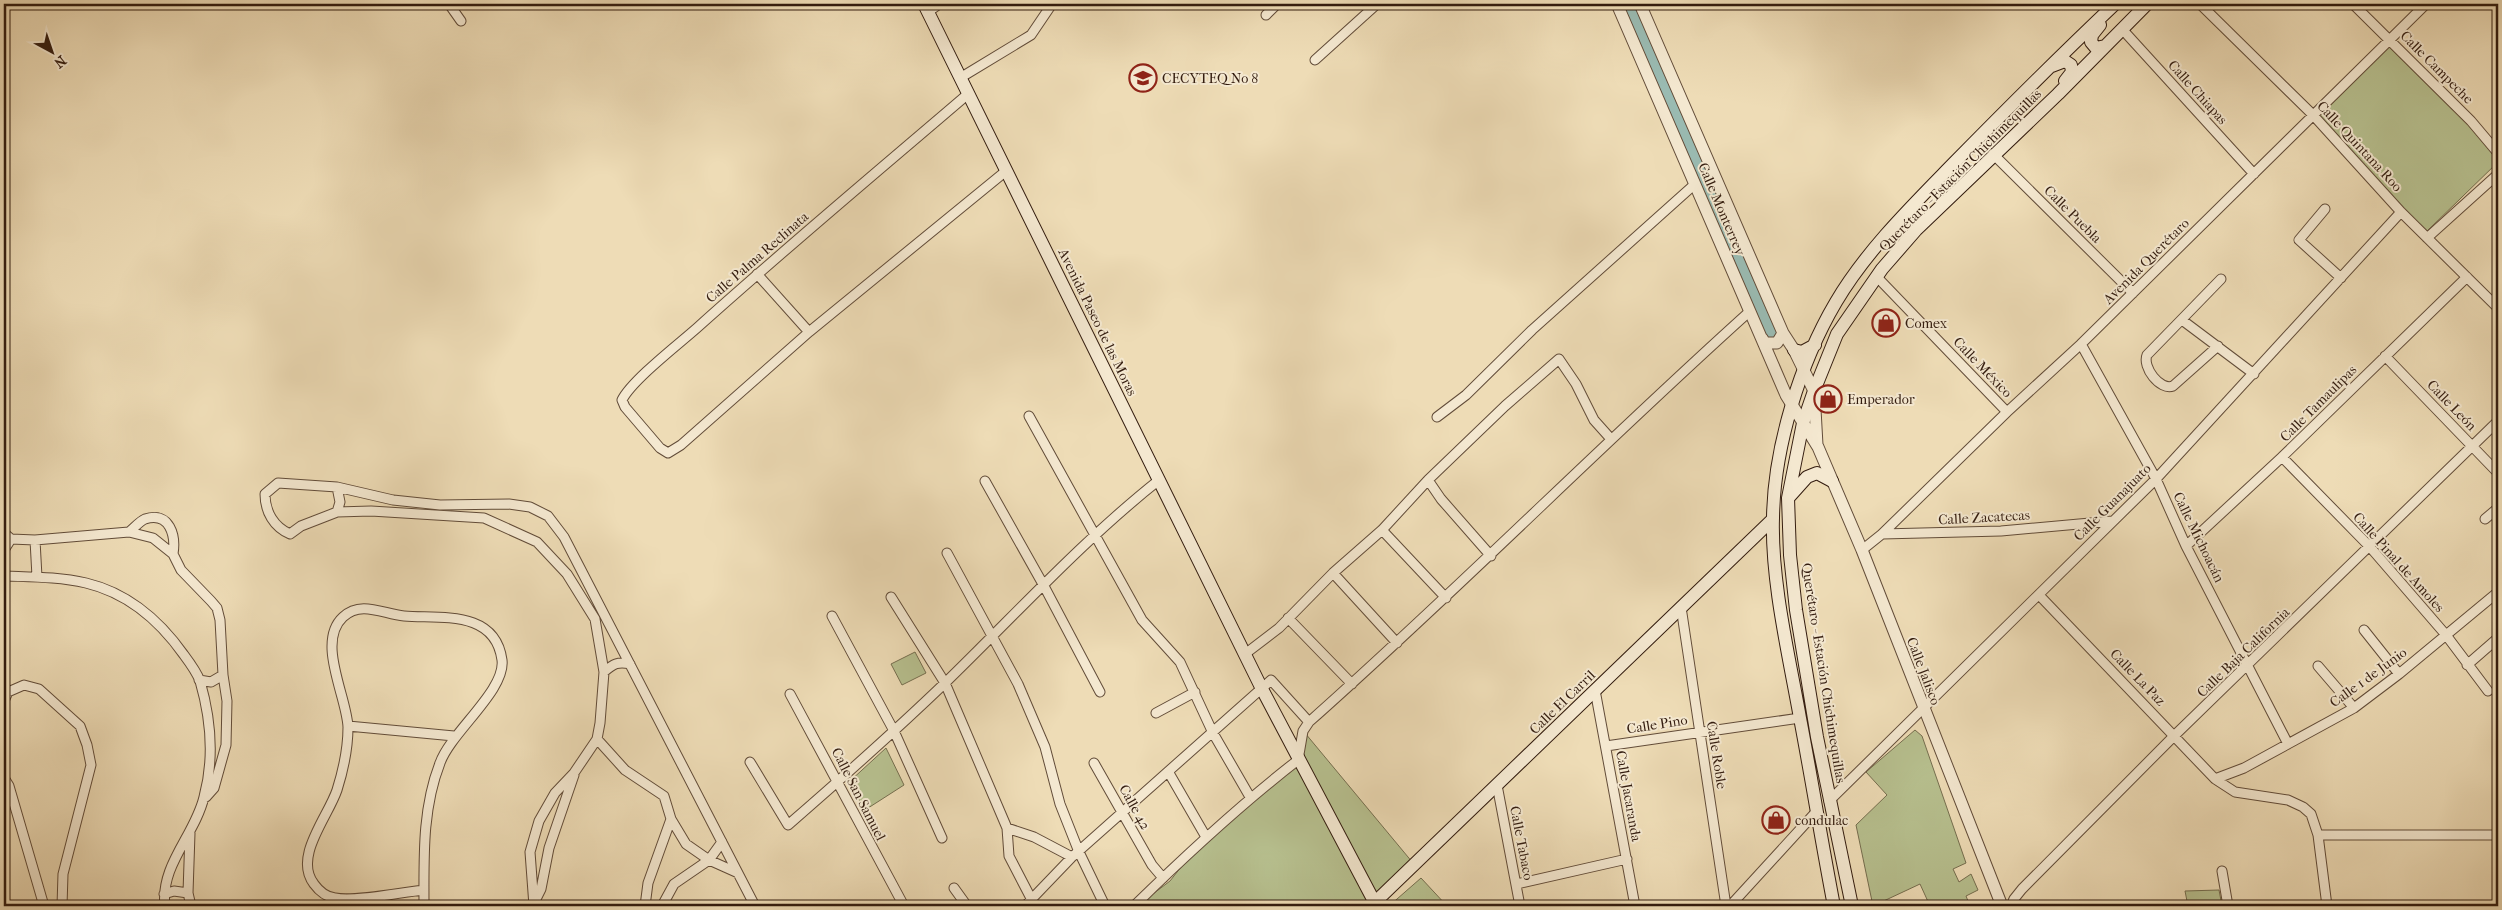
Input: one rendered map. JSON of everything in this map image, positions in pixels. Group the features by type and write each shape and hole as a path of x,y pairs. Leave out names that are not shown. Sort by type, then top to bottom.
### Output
{"main road":[{"name":"Querétaro - Estación Chichimequillas","path":"1834,906 1816,812 1779,592 1773,519 1779,460 1791,407 1815,345 1836,301 1870,255 1919,199 2115,4"},
{"path":"2105,46 2100,48 2093,46 2091,42 2092,35 2121,4"},
{"name":"Querétaro - Estación Chichimequillas","path":"1852,906 1830,801 1796,610 1790,555 1788,498 1803,423 1837,334 1876,276 1916,230 2058,94 2147,4"},
{"name":"Avenida Paseo de las Moras","path":"926,8 1262,689 1374,905"},
{"path":"2051,66 2065,61 2073,69 2058,94"},
{"path":"1794,350 1802,352 1815,345"},
{"path":"1788,498 1807,477 1817,473 1824,475 1832,481"},
{"name":"Calle El Carril","path":"1374,905 1773,519"}],"street":[{"path":"449,4 461,22"},
{"path":"926,8 939,4"},
{"path":"960,78 1031,35 1052,4"},
{"path":"1266,15 1277,4"},
{"path":"1315,60 1377,4"},
{"name":"Calle Monterrey","path":"1617,4 1791,407 1803,423"},
{"name":"Calle Monterrey","path":"1640,4 1783,333 1794,350 1814,391"},
{"name":"Calle Quintana Roo","path":"2200,4 2313,115 2401,212 2498,308"},
{"name":"Calle Campeche","path":"2353,4 2471,121 2498,153"},
{"name":"Avenida Querétaro","path":"1882,534 2007,412 2081,344 2426,4"},
{"name":"Calle Chiapas","path":"2122,29 2254,174"},
{"name":"Calle Palma Reclinata","path":"809,332 681,445 668,453 660,448 625,408 622,400 625,394 757,274 968,94"},
{"name":"Calle Puebla","path":"1994,154 2133,293"},
{"path":"757,274 809,332 1006,171"},
{"path":"2427,238 2498,174"},
{"path":"1437,418 1466,396 1532,330 1694,184"},
{"path":"2325,209 2299,240 2341,278"},
{"name":"Calle Guanajuato","path":"1830,801 1922,708 2039,595 2112,520 2156,479 2401,212"},
{"name":"Calle México","path":"1876,276 2007,412"},
{"name":"Calle Tamaulipas","path":"2186,546 2282,457 2467,277"},
{"path":"2218,346 2173,386 2168,388 2162,386 2147,366 2145,360 2147,355 2221,279"},
{"path":"1134,906 1250,797 1298,760 1303,731 1309,722 1446,598 1611,439 1749,312"},
{"path":"2182,320 2254,374"},
{"path":"1762,338 1765,343 1777,344 1783,333"},
{"name":"Calle Michoacán","path":"2081,344 2156,479 2186,546 2249,665 2288,744"},
{"name":"Calle León","path":"2385,356 2498,473"},
{"path":"1245,654 1288,618 1333,573 1382,530 1428,480 1505,406 1559,359 1572,378 1594,420 1611,439"},
{"name":"Calle Jalisco","path":"1814,391 1818,446"},
{"path":"1029,416 1142,620 1180,662 1213,733 1250,797"},
{"name":"Calle Baja California","path":"2011,906 2022,890 2175,735 2498,421"},
{"name":"Calle Jalisco","path":"1803,423 1818,446 1862,550 1922,708 2002,906"},
{"name":"Calle Pinal de Amoles","path":"2282,457 2370,547 2446,635 2488,691"},
{"path":"985,480 1100,692"},
{"path":"750,762 788,825 839,782 945,683 1095,534 1159,480"},
{"path":"1428,480 1441,499 1491,556"},
{"path":"534,905 530,852 539,821 555,793 574,774 597,739 604,672 595,619 568,574 537,542 484,518 371,511 337,512 301,526 290,534 281,530 271,520 265,502 265,494 278,483 337,487 393,500 440,505 509,504 530,507 548,516 564,537 756,906"},
{"path":"337,487 340,502 337,512"},
{"path":"2485,519 2498,508"},
{"path":"129,532 144,519 159,518 170,525 175,539 173,554"},
{"name":"Calle Zacatecas","path":"1882,534 2001,531 2112,520"},
{"path":"1382,530 1446,598"},
{"path":"4,550 7,536 35,540 129,532 153,538 173,554 182,570 217,608 220,620 222,676 227,701 226,745 214,788 204,799"},
{"path":"1862,550 1882,534"},
{"path":"35,540 37,578"},
{"path":"947,553 1018,684 1045,747 1075,855 1106,906"},
{"path":"1333,573 1397,643"},
{"path":"5,575 37,578 54,577 87,583 110,591 142,608 170,636 199,680 209,722 210,769 204,799 190,830 174,858 164,894 165,906"},
{"name":"Calle 1 de Junio","path":"2215,779 2244,768 2354,708 2400,674 2498,592"},
{"name":"Calle La Paz","path":"2039,595 2175,735 2215,779"},
{"path":"891,597 945,683 1007,828 1010,856 1030,904 1075,855 1271,680 1309,722"},
{"path":"424,890 335,898 320,892 308,877 309,854 336,792 344,760 348,726 334,664 332,642 343,617 357,609 366,607 403,616 465,619 477,624 494,639 502,661 501,673 482,706 454,736 440,763 425,821 424,906"},
{"name":"Calle Roble","path":"1681,607 1728,906"},
{"path":"832,616 894,731 942,838"},
{"path":"1288,618 1352,684"},
{"path":"2364,630 2400,674"},
{"path":"2467,665 2498,638"},
{"path":"604,672 613,664 621,662 630,664"},
{"path":"2318,666 2354,708"},
{"path":"199,680 211,682 222,676"},
{"path":"4,701 8,692 24,685 39,688 80,726 87,745 91,765 63,874 62,906"},
{"name":"Calle Jacaranda","path":"1595,690 1636,906"},
{"path":"1156,713 1195,692"},
{"name":"Calle San Samuel","path":"790,694 904,906"},
{"name":"Calle Pino","path":"1606,746 1800,718"},
{"path":"348,726 454,736"},
{"path":"597,739 624,770 664,796 672,819 686,844 709,860 738,874"},
{"name":"Calle 42","path":"1094,763 1152,865 1163,878"},
{"path":"1169,773 1206,837"},
{"path":"534,905 541,889 549,848 574,774"},
{"path":"4,778 9,786 44,906"},
{"path":"2215,779 2235,792 2288,800 2303,807 2311,814 2318,835 2327,906"},
{"name":"Calle Tabaco","path":"1497,785 1520,906"},
{"path":"1728,906 1816,812"},
{"path":"645,906 648,883 672,819"},
{"path":"1007,828 1034,837 1075,855"},
{"path":"190,830 188,893 191,906"},
{"path":"2318,835 2498,836"},
{"path":"662,906 674,884 709,860 722,842"},
{"path":"1516,884 1627,859"},
{"path":"2222,871 2228,906"},
{"path":"954,888 967,906"},
{"path":"164,894 174,891 188,893"}],"green space":[{"path":"2390,42 2498,153 2498,162 2425,233 2315,116"},
{"path":"915,652 926,673 902,685 891,664"},
{"path":"1915,730 1922,736 1966,863 1953,869 1959,882 1971,874 1978,890 1966,896 1970,906 1930,906 1920,884 1873,906 1856,825 1887,795 1866,772"},
{"path":"1305,733 1413,863 1377,899 1302,753"},
{"path":"886,748 904,785 865,810 849,782"},
{"path":"1297,758 1371,904 1368,906 1137,906 1170,881 1185,862"},
{"path":"1421,878 1447,906 1389,906"},
{"path":"2219,890 2222,906 2188,906 2185,891"}],"waterway":[{"path":"1628,4 1772,336"}],"place":[{"name":"CECYTEQ No 8","path":"1143,78"},
{"name":"Comex","path":"1886,323"},
{"name":"Emperador","path":"1828,399"},
{"name":"condulac","path":"1776,820"}]}
